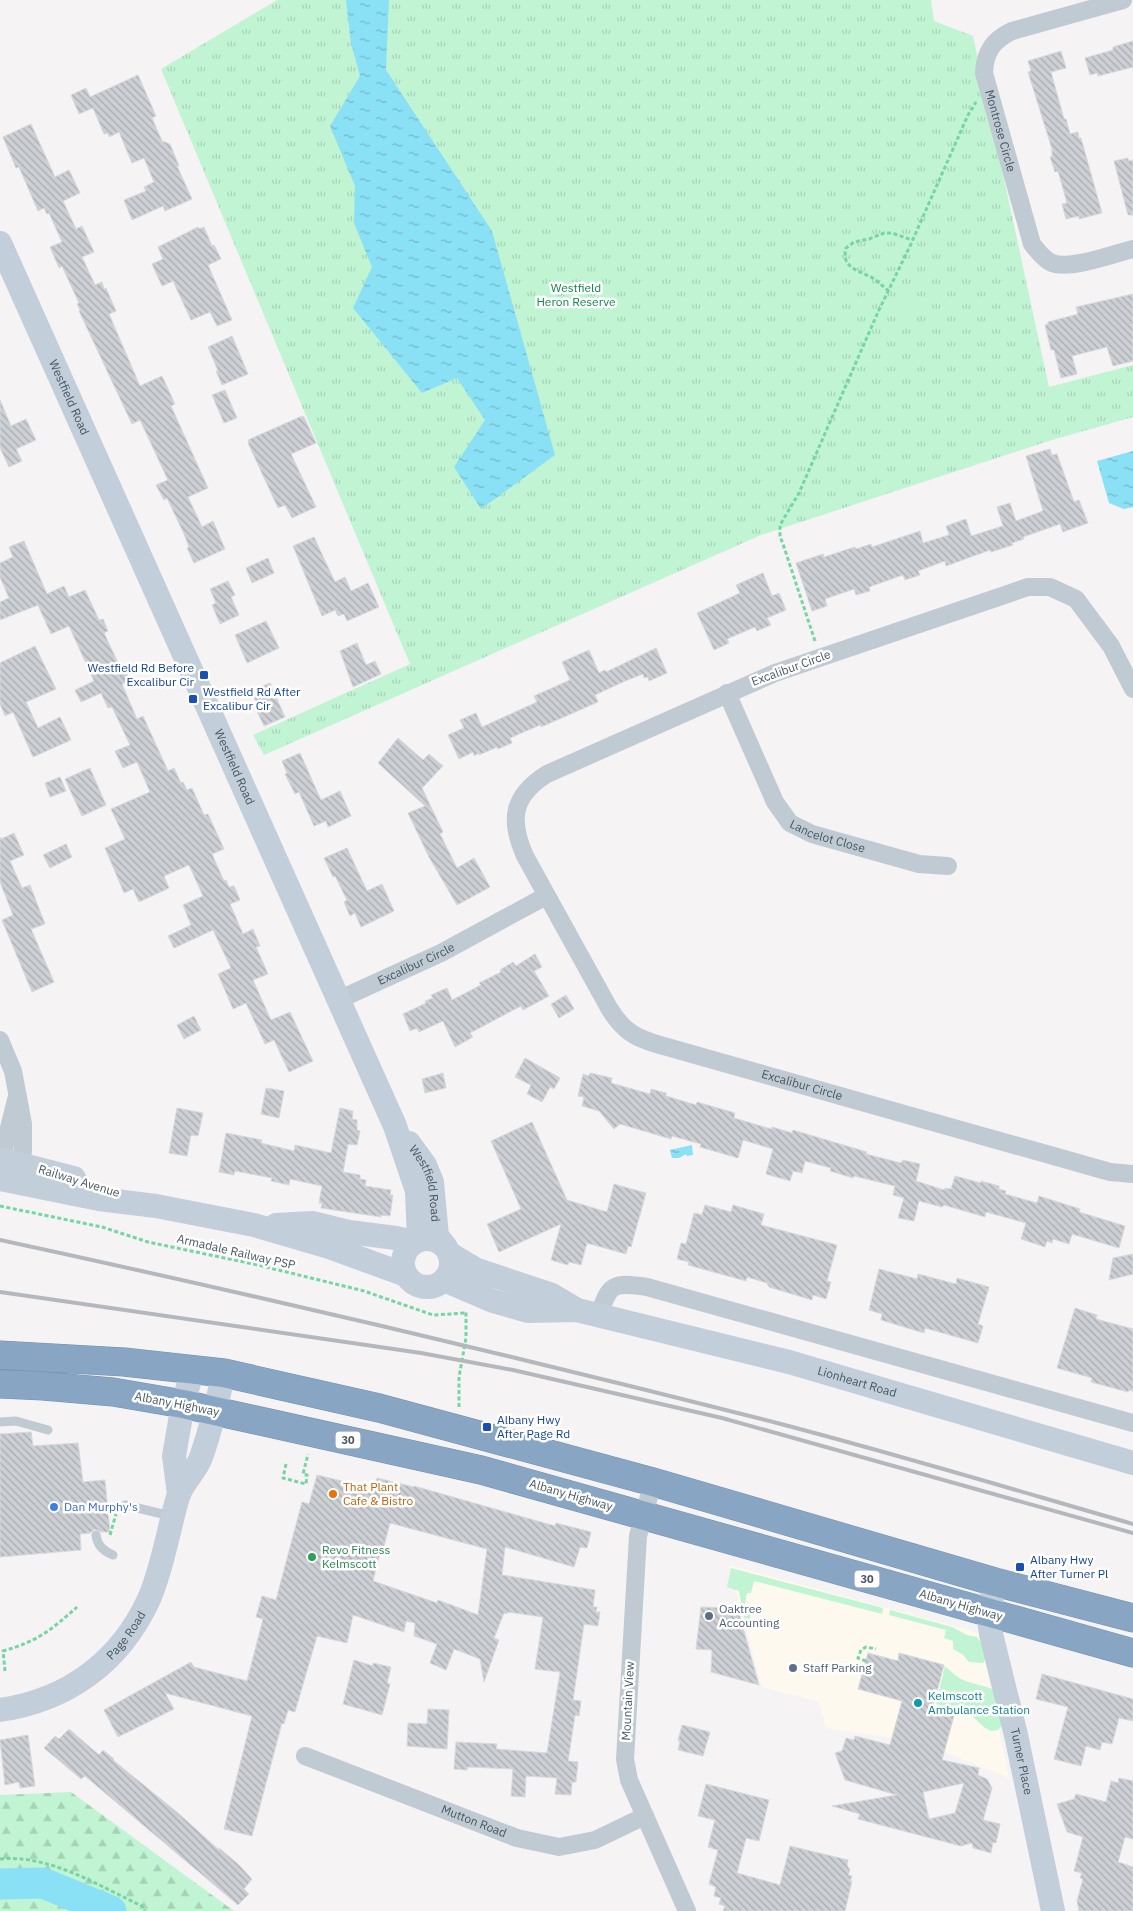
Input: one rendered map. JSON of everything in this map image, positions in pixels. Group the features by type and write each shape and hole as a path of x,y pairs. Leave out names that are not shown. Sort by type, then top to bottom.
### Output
{"highway":[{"path":"0,1356 124,1362 224,1373 379,1408 653,1482 996,1582 1133,1618"},
{"name":"Albany Highway","path":"0,1384 113,1392 183,1404 481,1470 1133,1654"}],"main road":[{"name":"Westfield Road","path":"0,244 395,1126 416,1192 416,1241"},
{"name":"Westfield Road","path":"395,1126 410,1144 429,1174 432,1182 437,1236 447,1250"},
{"name":"Railway Avenue","path":"7,1171 106,1188 156,1206 254,1225 329,1247 406,1275"},
{"name":"Railway Avenue","path":"254,1225 312,1223 349,1232 416,1241"},
{"path":"435,1240 447,1250 451,1268 444,1280 438,1284 424,1287 417,1285 406,1275 404,1257 409,1246 416,1241 435,1240"},
{"name":"Lionheart Road","path":"447,1250 477,1270 552,1296 577,1310 789,1362 1133,1462"},
{"name":"Lionheart Road","path":"444,1280 493,1301 528,1311 577,1310"},
{"name":"Page Road","path":"179,1494 174,1456 183,1404 193,1370"},
{"name":"Page Road","path":"0,1710 33,1703 58,1694 85,1678 119,1647 134,1625 149,1598 179,1494 201,1460 224,1373"},
{"name":"Turner Place","path":"996,1582 988,1613 1053,1911"}],"street":[{"name":"Montrose Circle","path":"1123,0 1003,35 994,43 989,51 985,61 984,73 1032,244 1042,256 1050,262 1060,265 1071,265 1133,249"},
{"name":"Excalibur Circle","path":"1133,689 1111,646 1076,599 1050,587 1039,586 1016,590 774,673 547,774 537,780 517,806 515,828 525,856 613,1015 625,1029 637,1038 1110,1172 1133,1174"},
{"name":"Lancelot Close","path":"727,693 775,802 790,822 812,834 910,862 948,866"},
{"name":"Excalibur Circle","path":"338,1000 440,953 546,896"},
{"path":"0,1040 13,1071 17,1097 8,1128 7,1171"},
{"path":"600,1316 604,1296 613,1287 624,1283 647,1287 1133,1422"},
{"name":"Mountain View","path":"653,1482 642,1515 638,1536 625,1759 629,1780 687,1911"},
{"name":"Mutton Road","path":"305,1756 517,1838 559,1847 595,1840 645,1816"}],"lane":[{"path":"0,1422 16,1421 48,1430"},
{"path":"125,1505 173,1517"},
{"path":"96,1534 98,1543 106,1552 112,1555"}],"path":[{"path":"816,644 780,536 780,525 799,493 878,312 972,108 978,98 989,93"},
{"path":"889,291 870,276 848,266 844,256 846,248 854,242 884,233 892,233 912,240"},
{"name":"Armadale Railway PSP","path":"0,1206 102,1227 148,1242 364,1291 433,1315 466,1313"},
{"path":"458,1416 459,1377 466,1338 466,1308"},
{"path":"286,1464 283,1478 306,1484 307,1476 303,1474 309,1451"},
{"path":"5,1671 3,1651 28,1644 47,1633 77,1607"},
{"path":"866,1661 858,1658 861,1650 866,1647 876,1649"},
{"path":"0,1859 8,1858 51,1864 142,1906 145,1911"}],"shaded area":[{"path":"729,1565 979,1633 1009,1778 944,1752 892,1738 826,1728 819,1702 762,1687"}],"green space":[{"name":"Westfield Heron Reserve","path":"277,0 931,0 934,21 973,36 1049,387 1133,365 1133,417 1052,440 761,535 264,755 253,735 410,664 161,69"},
{"path":"900,288 924,300 912,323 889,311"},
{"path":"731,1568 883,1608 882,1614 754,1581 751,1593 747,1593 744,1609 751,1613 749,1623 745,1622 739,1591 727,1587"},
{"path":"890,1610 952,1627 967,1635 977,1637 982,1644 986,1658 983,1663 969,1662 962,1654 953,1649 953,1641 944,1638 946,1630 889,1615"},
{"path":"945,1666 962,1680 993,1689 1002,1725 998,1730 991,1731 973,1717 936,1704"},
{"path":"71,1792 234,1911 0,1911 0,1795"}],"water":[{"path":"346,0 389,0 386,70 492,231 555,455 481,509 454,467 485,420 457,378 422,393 353,308 372,267 354,223 355,186 330,126 360,76 351,43"},
{"path":"1133,451 1133,507 1124,509 1109,503 1097,461"},
{"path":"692,1145 693,1155 687,1156 686,1154 679,1158 672,1158 670,1150"}],"building":[{"path":"1133,41 1133,67 1098,76 1097,73 1090,75 1085,58 1113,50 1113,47"},
{"path":"1061,51 1066,68 1051,72 1070,134 1078,132 1079,138 1081,138 1102,213 1079,219 1079,216 1066,219 1062,204 1067,203 1058,171 1055,172 1050,157 1052,157 1052,149 1028,72 1031,71 1028,61"},
{"path":"138,75 156,116 152,118 162,141 170,144 179,166 177,166 192,199 165,211 163,206 132,220 124,200 146,191 144,187 154,182 144,158 132,163 119,132 109,137 108,133 104,134 93,108 79,114 71,95 86,88 90,97"},
{"path":"31,124 55,177 69,170 80,193 63,201 76,229 82,226 94,252 82,257 95,285 102,282 104,289 106,288 116,311 109,314 140,386 162,376 175,404 171,406 208,488 188,497 202,527 213,521 225,549 194,563 187,548 189,547 184,534 167,498 164,500 156,485 168,480 140,420 132,424 79,311 77,304 79,303 62,266 59,268 50,247 62,242 49,213 47,214 44,208 38,211 19,167 16,168 3,137"},
{"path":"1128,158 1128,161 1133,160 1133,215 1128,215 1114,161"},
{"path":"198,227 199,229 204,227 212,246 214,245 221,259 208,265 232,320 217,326 210,312 191,320 173,281 162,286 152,264 163,259 158,247"},
{"path":"1133,294 1133,361 1113,366 1107,347 1072,356 1077,374 1061,378 1045,325 1048,322 1078,314 1076,307"},
{"path":"232,336 248,374 222,385 208,347"},
{"path":"225,390 237,418 224,423 212,395"},
{"path":"0,400 11,426 26,419 36,440 16,449 22,461 9,467 0,448"},
{"path":"302,416 316,443 291,454 316,507 292,518 285,505 278,508 248,440"},
{"path":"1050,449 1052,455 1057,454 1074,502 1079,500 1088,523 1063,532 1060,524 1023,537 1024,539 1012,543 1013,545 991,552 990,550 946,566 945,561 918,571 920,575 905,580 903,575 869,587 870,591 856,595 854,589 825,599 827,606 812,611 796,563 823,554 824,557 855,547 856,549 871,544 872,547 920,531 923,543 949,535 946,526 966,519 971,536 1003,526 997,507 1010,503 1016,521 1043,511 1026,456"},
{"path":"314,537 335,582 345,577 351,591 368,583 379,607 347,621 344,614 338,616 335,610 322,616 293,546"},
{"path":"24,541 47,594 64,586 69,597 85,590 99,620 103,619 108,631 104,633 121,669 124,667 130,681 122,684 137,719 143,716 168,771 174,768 181,783 183,782 187,790 192,788 204,815 208,814 224,849 212,854 224,881 226,880 229,887 234,886 240,900 230,904 243,934 253,929 260,946 256,947 268,974 253,980 271,1020 290,1012 313,1061 289,1072 274,1040 265,1044 246,1003 233,1009 218,974 231,968 213,930 174,948 168,936 191,925 183,905 203,896 189,865 164,876 169,888 139,902 133,889 124,893 105,848 125,839 111,809 150,792 137,762 123,768 115,751 130,745 112,707 108,708 101,693 81,702 75,690 94,681 69,626 51,634 38,605 0,620 0,602 9,598 0,577 0,563 13,557 9,547"},
{"path":"268,558 274,573 252,583 246,568"},
{"path":"763,573 772,596 779,593 786,610 767,618 771,625 757,631 755,627 727,639 729,643 714,650 697,613 740,593 736,585"},
{"path":"228,581 235,595 231,597 239,615 220,624 212,605 216,603 210,589"},
{"path":"266,621 279,648 247,663 235,635"},
{"path":"357,643 366,665 375,661 381,674 353,687 340,651"},
{"path":"35,646 56,689 26,702 38,728 60,717 71,740 33,757 13,712 5,716 0,704 0,663"},
{"path":"656,648 667,673 649,681 648,677 644,678 643,674 625,681 595,695 598,702 541,727 540,725 510,738 512,743 479,755 479,753 474,756 473,752 459,759 448,735 464,728 460,720 476,713 482,727 537,702 534,696 570,680 562,662 589,650 599,673 605,670 606,672"},
{"path":"270,683 285,717 264,726 254,705 257,704 251,691"},
{"path":"398,738 423,760 429,754 443,766 422,788 443,832 440,834 457,868 474,858 490,887 457,905 429,857 408,813 425,806 378,763"},
{"path":"300,753 321,800 340,791 351,816 328,827 326,821 314,826 299,792 295,794 285,774 287,773 282,761"},
{"path":"90,768 106,805 82,816 65,779"},
{"path":"60,777 66,791 50,797 45,783"},
{"path":"14,833 24,855 10,861 22,888 30,885 45,924 31,929 54,982 32,992 2,920 13,915 0,882 0,837 1,839"},
{"path":"66,844 72,857 50,868 43,855"},
{"path":"347,848 367,891 382,884 394,911 361,927 355,913 350,916 344,902 347,900 324,858"},
{"path":"535,954 542,967 534,971 549,996 523,1010 521,1006 470,1033 473,1037 455,1047 443,1021 419,1032 417,1028 410,1031 403,1014 426,1003 425,1001 433,998 431,995 447,988 452,1000 481,985 479,983 501,972 500,970 513,962 516,966"},
{"path":"566,995 574,1009 559,1018 551,1004"},
{"path":"194,1016 201,1030 184,1039 177,1025"},
{"path":"525,1058 560,1078 554,1089 550,1087 542,1102 527,1094 531,1085 515,1077"},
{"path":"443,1073 446,1088 425,1093 422,1079"},
{"path":"590,1073 612,1078 611,1083 650,1094 651,1089 666,1093 666,1096 696,1105 697,1102 735,1113 734,1118 771,1129 772,1127 792,1133 793,1130 867,1152 866,1154 901,1163 903,1160 920,1164 916,1181 944,1190 945,1188 951,1189 955,1176 999,1186 999,1189 1006,1191 1005,1194 1037,1203 1039,1196 1080,1209 1079,1212 1125,1226 1119,1248 1072,1234 1069,1244 1053,1239 1052,1243 1047,1241 1045,1247 1021,1239 1026,1223 986,1212 985,1217 944,1205 942,1207 919,1201 914,1221 898,1218 904,1198 893,1195 895,1186 854,1176 853,1178 830,1171 831,1168 805,1161 802,1173 793,1171 790,1181 766,1174 773,1149 743,1140 738,1158 700,1147 701,1144 672,1136 671,1139 620,1124 614,1129 599,1111 582,1106 584,1097 578,1096 583,1074 589,1076"},
{"path":"266,1088 284,1091 279,1118 261,1114"},
{"path":"177,1108 203,1113 198,1136 191,1135 187,1156 169,1153"},
{"path":"340,1108 353,1111 352,1119 357,1120 357,1130 360,1131 357,1145 348,1144 343,1172 360,1175 360,1179 366,1180 365,1186 391,1190 390,1195 393,1195 390,1216 381,1215 381,1217 321,1208 322,1203 319,1203 322,1186 290,1179 289,1185 271,1181 272,1178 235,1171 234,1175 219,1172 226,1133 262,1140 261,1143 294,1151 295,1145 331,1153"},
{"path":"532,1122 567,1200 607,1212 614,1184 646,1193 631,1247 628,1246 626,1254 587,1243 581,1265 569,1262 568,1265 551,1260 561,1224 499,1252 487,1224 521,1209 491,1141"},
{"path":"705,1205 731,1212 733,1205 764,1214 761,1225 837,1245 827,1281 831,1282 826,1299 813,1295 812,1300 769,1287 767,1283 747,1277 746,1281 688,1265 689,1262 677,1259 681,1243 686,1244 694,1213 702,1215"},
{"path":"1133,1254 1133,1274 1109,1280 1113,1258"},
{"path":"879,1269 917,1279 918,1274 956,1284 957,1278 989,1287 978,1324 983,1326 978,1343 925,1328 924,1333 881,1320 882,1314 869,1310"},
{"path":"1075,1308 1097,1315 1096,1319 1133,1329 1133,1391 1129,1390 1128,1392 1091,1382 1092,1378 1057,1368"},
{"name":"Dan Murphy's","path":"31,1432 33,1446 78,1443 83,1482 105,1480 110,1532 101,1532 95,1529 90,1533 80,1534 81,1550 0,1557 0,1434"},
{"path":"317,1475 375,1489 377,1478 414,1486 555,1526 556,1523 591,1532 587,1548 580,1547 574,1567 505,1547 502,1575 595,1590 593,1607 597,1607 596,1612 600,1612 598,1626 584,1624 573,1700 581,1701 579,1716 575,1715 568,1761 578,1762 576,1782 572,1782 571,1795 555,1794 557,1778 526,1776 525,1797 511,1796 513,1769 468,1767 467,1770 454,1769 456,1742 497,1744 496,1749 547,1753 560,1672 535,1669 543,1617 508,1612 507,1614 504,1613 494,1638 499,1640 484,1682 480,1659 454,1649 446,1670 430,1663 437,1644 414,1636 415,1623 406,1621 404,1632 353,1615 347,1643 317,1636 295,1712 288,1710 284,1724 282,1723 252,1836 224,1829 252,1716 165,1693 174,1709 118,1737 104,1710 191,1662 194,1667 247,1681 263,1619 256,1617 262,1596 276,1600 302,1502 309,1504","holes":["390,1523 487,1549 478,1615 438,1600 437,1603 373,1581"]},
{"path":"701,1607 727,1608 727,1611 739,1613 759,1685 711,1672 712,1650 696,1649"},
{"path":"868,1653 898,1661 899,1653 944,1665 933,1706 955,1712 942,1760 979,1768 978,1775 987,1779 992,1788 983,1820 1000,1824 996,1843 993,1842 991,1853 973,1848 972,1843 961,1846 858,1819 860,1814 832,1806 897,1795 845,1780 835,1753 842,1751 846,1738 854,1740 855,1736 890,1745 902,1701 858,1689","holes":["964,1783 955,1813 929,1819 923,1792"]},
{"path":"354,1660 373,1666 373,1663 391,1667 387,1683 390,1684 382,1715 343,1704"},
{"path":"1042,1674 1133,1699 1133,1721 1119,1718 1112,1744 1102,1742 1100,1750 1086,1746 1081,1766 1054,1759 1068,1707 1036,1699"},
{"path":"428,1709 449,1710 447,1749 407,1746 408,1723 427,1724"},
{"path":"682,1725 710,1732 703,1756 678,1750"},
{"path":"69,1729 99,1755 103,1750 219,1850 219,1848 238,1864 252,1879 244,1889 249,1894 238,1905 85,1776 81,1779 44,1748 55,1736 59,1739"},
{"path":"28,1735 35,1786 20,1788 19,1782 5,1785 0,1740"},
{"path":"1119,1778 1133,1781 1133,1839 1125,1837 1118,1862 1133,1867 1133,1911 1079,1911 1077,1901 1083,1879 1080,1878 1082,1873 1074,1871 1083,1837 1067,1832 1057,1804 1074,1799 1076,1794 1106,1802 1111,1781 1118,1783"},
{"path":"706,1784 769,1800 759,1841 746,1838 737,1873 780,1885 790,1846 848,1860 847,1865 850,1870 848,1875 852,1876 850,1881 852,1881 845,1911 723,1911 725,1906 719,1904 721,1898 714,1896 716,1887 709,1884 718,1850 708,1847 715,1820 698,1816"}],"waterway":[{"path":"0,1884 43,1883 111,1911"}],"railway":[{"path":"0,1240 389,1328 680,1398 866,1447 1133,1524"},
{"path":"0,1292 421,1353 513,1370 722,1418 1133,1533"}],"place":[{"name":"Westfield Rd Before Excalibur Cir","path":"204,675"},
{"name":"Westfield Rd After Excalibur Cir","path":"193,699"},
{"name":"Albany Hwy After Page Rd","path":"487,1427"},
{"name":"That Plant Cafe & Bistro","path":"333,1494"},
{"name":"Dan Murphy's","path":"54,1507"},
{"name":"Revo Fitness Kelmscott","path":"312,1557"},
{"name":"Albany Hwy After Turner Pl","path":"1020,1567"},
{"name":"Oaktree Accounting","path":"709,1616"},
{"name":"Staff Parking","path":"793,1668"},
{"name":"Kelmscott Ambulance Station","path":"918,1703"}]}
